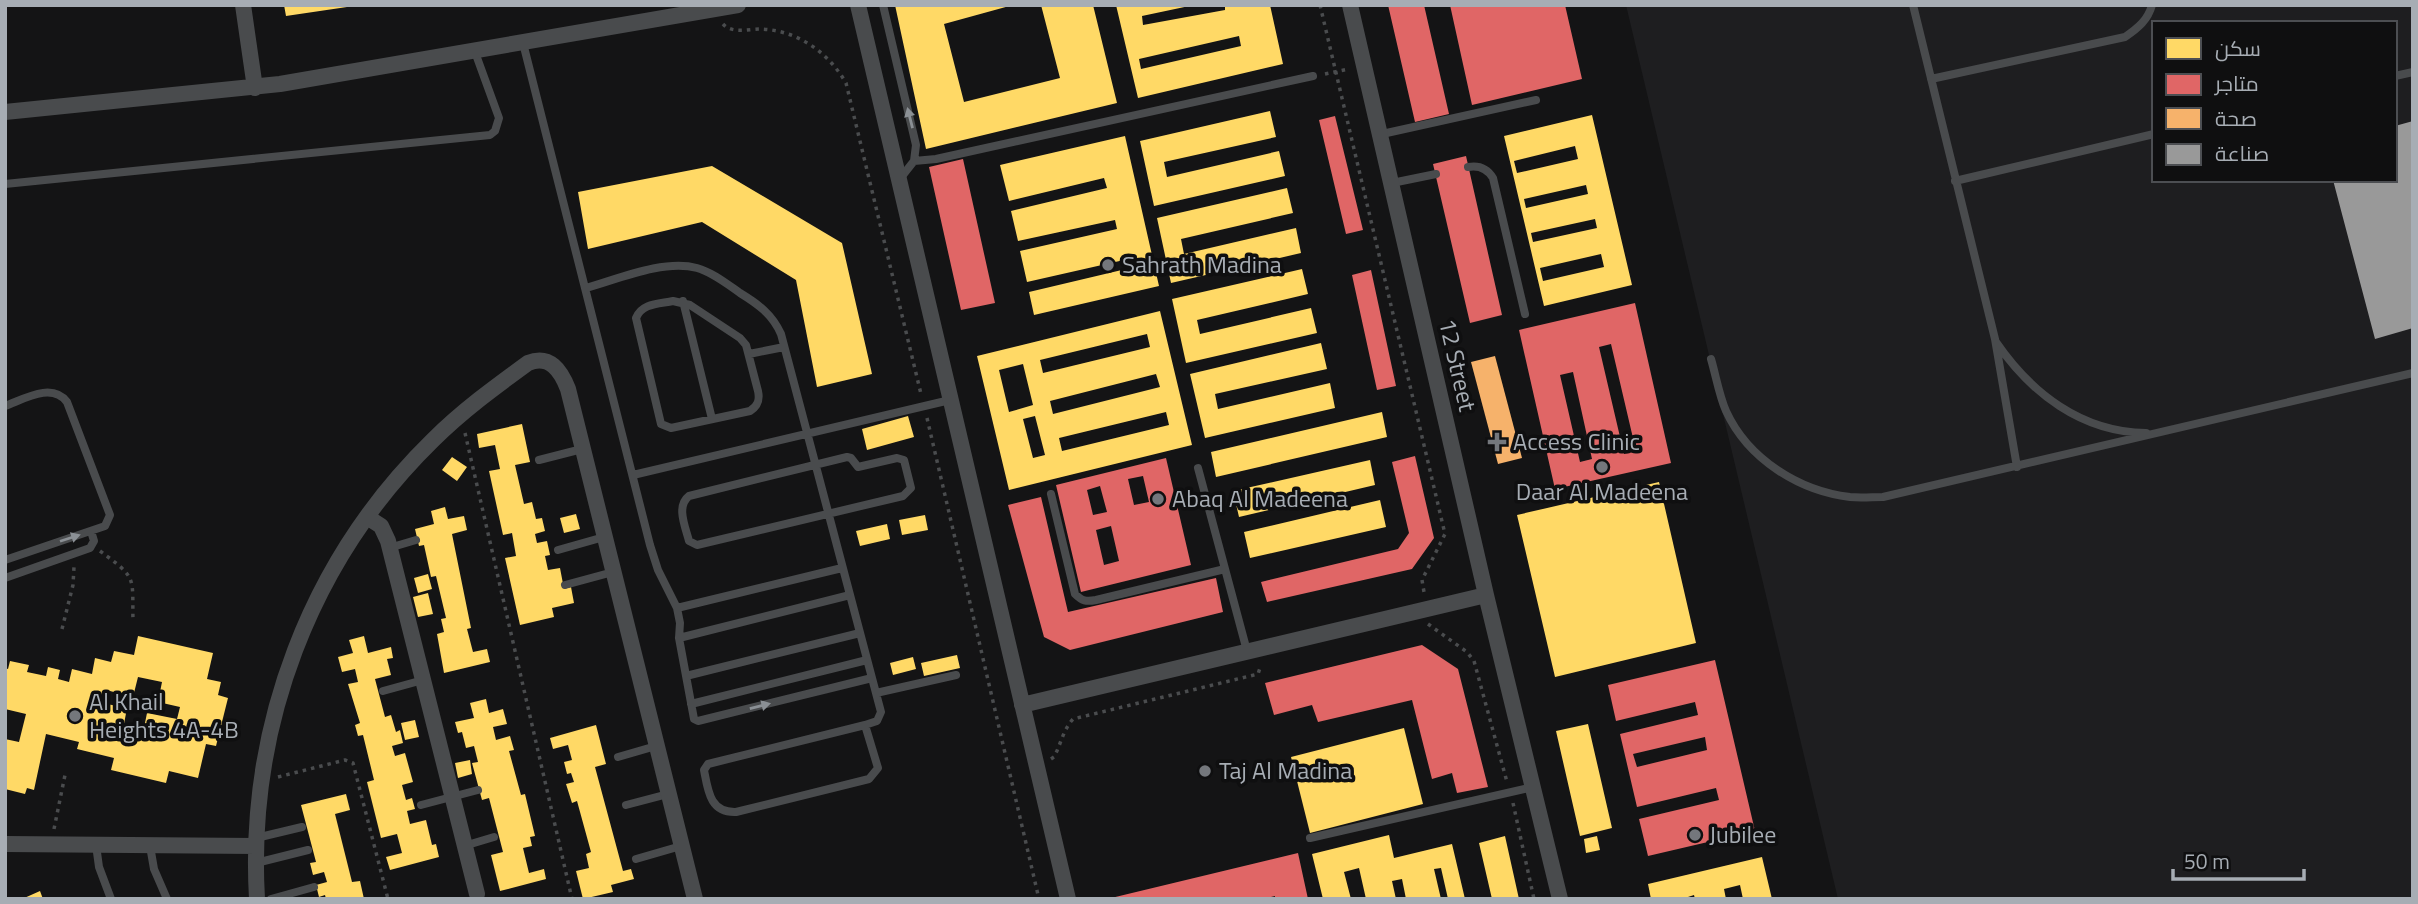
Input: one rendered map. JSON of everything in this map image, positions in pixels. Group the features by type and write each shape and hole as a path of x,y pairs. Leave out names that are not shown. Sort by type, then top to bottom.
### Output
{"street":[{"path":"243,5 255,88"},
{"path":"5,112 255,88 475,52 698,9 738,5"},
{"path":"858,5 1068,899"},
{"name":"12 Street","path":"1350,5 1486,595 1560,899"},
{"path":"257,899 256,842 268,735 295,647 313,604 367,516 403,471 461,414 537,359 548,361 558,368 564,377 695,899"},
{"path":"367,516 381,526 390,548 477,894"},
{"path":"1022,705 1486,595"},
{"path":"5,844 150,846 256,842"}],"lane":[{"path":"883,5 916,145 914,161 900,180"},
{"path":"1913,5 1995,339 2017,467"},
{"path":"1931,79 2125,37 2140,27 2152,5"},
{"path":"523,43 653,558 677,608 679,638 694,719 698,721 872,678"},
{"path":"5,184 490,135 495,131 499,118 475,52"},
{"path":"914,161 936,159 1313,76"},
{"path":"1382,135 1536,100"},
{"path":"1955,181 2152,134"},
{"path":"1468,167 1485,169 1493,178 1525,314"},
{"path":"1392,183 1436,174"},
{"path":"586,288 667,266 700,269 767,312 776,322 881,712 880,719 865,725 708,764 704,771 709,798 720,810 736,812 869,779 878,768 865,725"},
{"path":"673,300 683,301 733,331 746,345 760,397 750,411 667,428 659,421 636,318 645,307 673,300"},
{"path":"683,301 712,419"},
{"path":"1995,339 2014,367 2037,391 2064,410 2094,424 2126,433 2158,433"},
{"path":"749,354 784,347"},
{"path":"1711,359 1726,411 1742,438 1765,461 1791,479 1820,491 1851,497 1883,497 2413,373"},
{"path":"5,406 49,391 63,396 110,515 105,526 5,560"},
{"path":"632,475 950,400"},
{"path":"539,460 582,449"},
{"path":"847,457 858,467 897,458 906,462 912,484 906,495 697,545 691,544 681,509 683,501 689,496 815,465 847,457"},
{"path":"1198,468 1225,569 1253,650"},
{"path":"1051,494 1075,594 1081,599 1088,602 1225,569"},
{"path":"5,578 73,555 93,545 92,531"},
{"path":"558,550 604,537"},
{"path":"390,548 416,540"},
{"path":"677,608 842,568"},
{"path":"565,585 613,572"},
{"path":"679,638 850,595"},
{"path":"686,676 860,633"},
{"path":"691,704 867,660"},
{"path":"876,693 956,675"},
{"path":"383,691 423,680"},
{"path":"618,757 656,746"},
{"path":"1310,838 1533,787"},
{"path":"421,805 478,790"},
{"path":"626,805 668,794"},
{"path":"256,842 302,827"},
{"path":"464,846 494,837"},
{"path":"96,845 99,867 111,899"},
{"path":"150,846 154,869 167,899"},
{"path":"636,859 681,846"},
{"path":"256,863 308,850"},
{"path":"271,899 314,887"}],"path":[{"path":"1320,5 1445,534 1422,580 1428,626 1467,652 1474,661 1510,792 1534,899"},
{"path":"1313,76 1364,65"},
{"path":"461,414 572,899"},
{"path":"93,545 125,569 131,578 133,622"},
{"path":"62,629 73,585 73,555"},
{"path":"1008,769 1036,764 1054,757 1065,729 1073,719 1258,674 1262,667 1253,650"},
{"path":"261,781 345,760 351,761 355,766 388,899"},
{"path":"51,844 65,775"}],"shaded area":[{"path":"1626,5 2413,5 2413,899 1838,899"}],"building: سكن":[{"path":"284,5 347,5 347,7 286,16"},
{"path":"895,5 1013,5 944,24 964,102 1060,78 1041,5 1093,5 1117,103 926,149"},
{"path":"1116,5 1194,5 1142,16 1143,25 1225,10 1225,5 1270,5 1283,64 1138,98","holes":["1239,36 1241,46 1141,69 1139,59"]},
{"path":"1270,111 1276,137 1164,162 1167,177 1279,151 1285,176 1154,206 1140,141"},
{"path":"1592,115 1632,285 1544,306 1504,136","holes":["1575,146 1578,159 1517,173 1514,161","1586,185 1588,194 1526,208 1524,199","1595,219 1597,228 1533,242 1531,233","1601,254 1604,267 1543,281 1540,268"]},
{"path":"1125,136 1159,286 1034,315 1029,292 1126,269 1124,260 1027,282 1020,251 1117,229 1115,220 1018,241 1011,211 1107,188 1104,178 1009,201 1000,165"},
{"path":"712,166 842,243 872,374 817,387 796,280 702,222 588,249 578,192"},
{"path":"1287,188 1293,213 1181,239 1184,254 1296,228 1301,253 1171,283 1157,218"},
{"path":"1302,269 1308,294 1197,320 1200,334 1311,308 1317,333 1186,363 1172,299"},
{"path":"1160,311 1192,445 1009,490 977,356","holes":["1147,334 1150,347 1043,373 1040,360","1023,364 1033,405 1009,412 999,370","1156,374 1160,387 1053,414 1050,401","1166,412 1169,425 1062,451 1059,438","1035,416 1045,455 1033,458 1023,419"]},
{"path":"1321,343 1327,369 1215,394 1218,409 1330,383 1335,408 1205,438 1190,374"},
{"path":"1382,412 1387,437 1216,477 1211,452"},
{"path":"908,416 914,437 867,450 862,429"},
{"path":"522,424 530,462 515,465 524,504 532,502 536,519 542,518 545,531 535,534 537,543 547,541 550,555 545,556 548,570 560,568 564,589 571,587 574,603 552,608 554,617 520,625 505,558 516,556 512,533 503,535 489,471 500,469 495,445 479,448 477,434"},
{"path":"452,457 467,467 457,481 442,470"},
{"path":"1370,460 1375,485 1239,517 1233,491"},
{"path":"1659,482 1696,643 1555,677 1517,515"},
{"path":"1380,500 1386,527 1250,558 1244,532"},
{"path":"445,507 448,519 464,516 467,530 452,534 471,628 467,629 473,652 487,649 490,662 444,673 437,634 444,632 441,619 446,618 436,576 431,577 424,545 419,546 415,529 434,524 431,511"},
{"path":"576,514 580,529 564,533 560,518"},
{"path":"925,515 928,530 902,535 899,520"},
{"path":"887,524 890,539 860,546 856,531"},
{"path":"428,574 432,589 418,593 414,578"},
{"path":"428,593 433,614 418,617 413,597"},
{"name":"Al Khail Heights 4A-4B","path":"138,636 213,653 207,679 221,682 218,695 228,698 216,746 206,744 198,778 169,771 166,783 111,770 114,758 77,749 79,742 46,734 34,790 27,788 25,794 5,789 5,739 19,742 26,714 5,709 5,668 8,669 10,661 29,665 27,672 46,676 48,667 60,670 58,679 69,682 72,669 92,674 95,658 111,662 114,651 134,655","holes":["138,677 162,682 158,702 180,707 177,719 147,713 144,728 124,724 127,708 107,704 110,691 133,697"]},
{"path":"364,636 368,653 391,647 393,658 387,659 391,675 375,679 385,717 391,715 396,732 400,730 403,743 392,746 395,756 405,753 413,782 402,785 406,800 412,798 415,809 407,811 410,824 426,820 432,845 436,844 439,857 390,870 386,857 402,853 397,834 381,838 367,782 374,780 363,735 358,736 355,725 360,723 348,684 358,682 355,669 342,672 338,657 353,653 349,640"},
{"path":"957,655 960,668 924,676 921,663"},
{"path":"913,657 916,669 893,675 890,663"},
{"path":"486,699 489,713 503,709 507,724 493,727 496,740 510,736 514,750 509,751 521,795 525,794 535,836 530,837 532,846 523,848 529,873 544,869 546,879 500,891 491,855 503,852 489,798 482,800 472,763 478,762 474,746 466,748 462,732 458,733 455,722 474,718 470,703"},
{"path":"415,720 419,737 405,740 401,723"},
{"path":"1588,724 1612,828 1580,836 1556,731"},
{"path":"596,725 606,764 595,767 623,871 631,869 634,879 611,885 613,892 583,899 576,871 589,868 586,854 591,852 577,801 572,803 566,784 574,782 571,773 567,774 564,762 572,760 568,745 553,749 550,738"},
{"path":"1404,728 1423,804 1310,833 1291,757"},
{"path":"470,760 472,774 458,778 455,763"},
{"path":"346,794 350,810 335,814 352,882 360,881 364,899 326,899 325,895 319,897 316,885 327,882 324,872 313,875 310,863 316,862 301,805"},
{"path":"1389,835 1394,858 1452,844 1465,899 1448,899 1441,868 1434,869 1441,899 1406,899 1402,879 1392,881 1396,899 1366,899 1359,868 1344,872 1351,899 1323,899 1312,854"},
{"path":"1505,836 1519,899 1492,899 1479,843"},
{"path":"1597,836 1600,850 1586,853 1584,839"},
{"path":"1762,857 1772,899 1743,899 1740,885 1724,889 1726,899 1695,899 1694,895 1682,899 1651,899 1648,884"},
{"path":"40,891 43,899 22,899"}],"building: متاجر":[{"path":"1388,5 1424,5 1449,114 1415,122"},
{"path":"1450,5 1565,5 1582,79 1472,105"},
{"path":"1335,116 1363,230 1346,234 1319,120"},
{"path":"1466,156 1502,315 1470,323 1433,164"},
{"path":"963,159 995,303 961,310 929,167"},
{"path":"1371,270 1396,386 1377,390 1352,275"},
{"path":"1635,303 1671,463 1555,489 1519,330","holes":["1611,344 1636,451 1624,454 1599,347","1573,372 1592,459 1580,462 1560,375"]},
{"path":"1415,456 1434,538 1412,569 1267,602 1261,582 1398,549 1409,533 1392,462"},
{"path":"1166,458 1191,565 1081,592 1056,485","holes":["1143,476 1149,502 1134,505 1128,479","1100,486 1107,512 1093,515 1087,490","1111,526 1119,561 1104,565 1096,530"]},
{"path":"1041,497 1068,612 1216,578 1223,612 1070,650 1044,637 1008,505"},
{"path":"1422,645 1458,669 1488,787 1457,793 1452,773 1432,779 1412,700 1318,722 1312,705 1274,715 1265,683"},
{"path":"1715,660 1755,831 1648,856 1639,819 1719,800 1716,788 1637,807 1620,734 1698,715 1695,702 1616,721 1608,685","holes":["1705,737 1707,750 1637,767 1633,754"]},
{"path":"1298,853 1308,899 1275,899 1275,896 1262,899 1107,899"}],"building: صحة":[{"path":"1495,356 1522,458 1498,464 1471,362"}],"building: صناعة":[{"path":"2413,121 2413,328 2375,339 2334,182 2397,182 2397,125"}],"place":[{"name":"Sahrath Madina","path":"1108,265"},
{"name":"Access Clinic","path":"1497,442"},
{"name":"Daar Al Madeena","path":"1602,467"},
{"name":"Abaq Al Madeena","path":"1158,499"},
{"name":"Al Khail Heights 4A-4B","path":"75,716"},
{"name":"Taj Al Madina","path":"1205,771"},
{"name":"Jubilee","path":"1695,835"}]}
